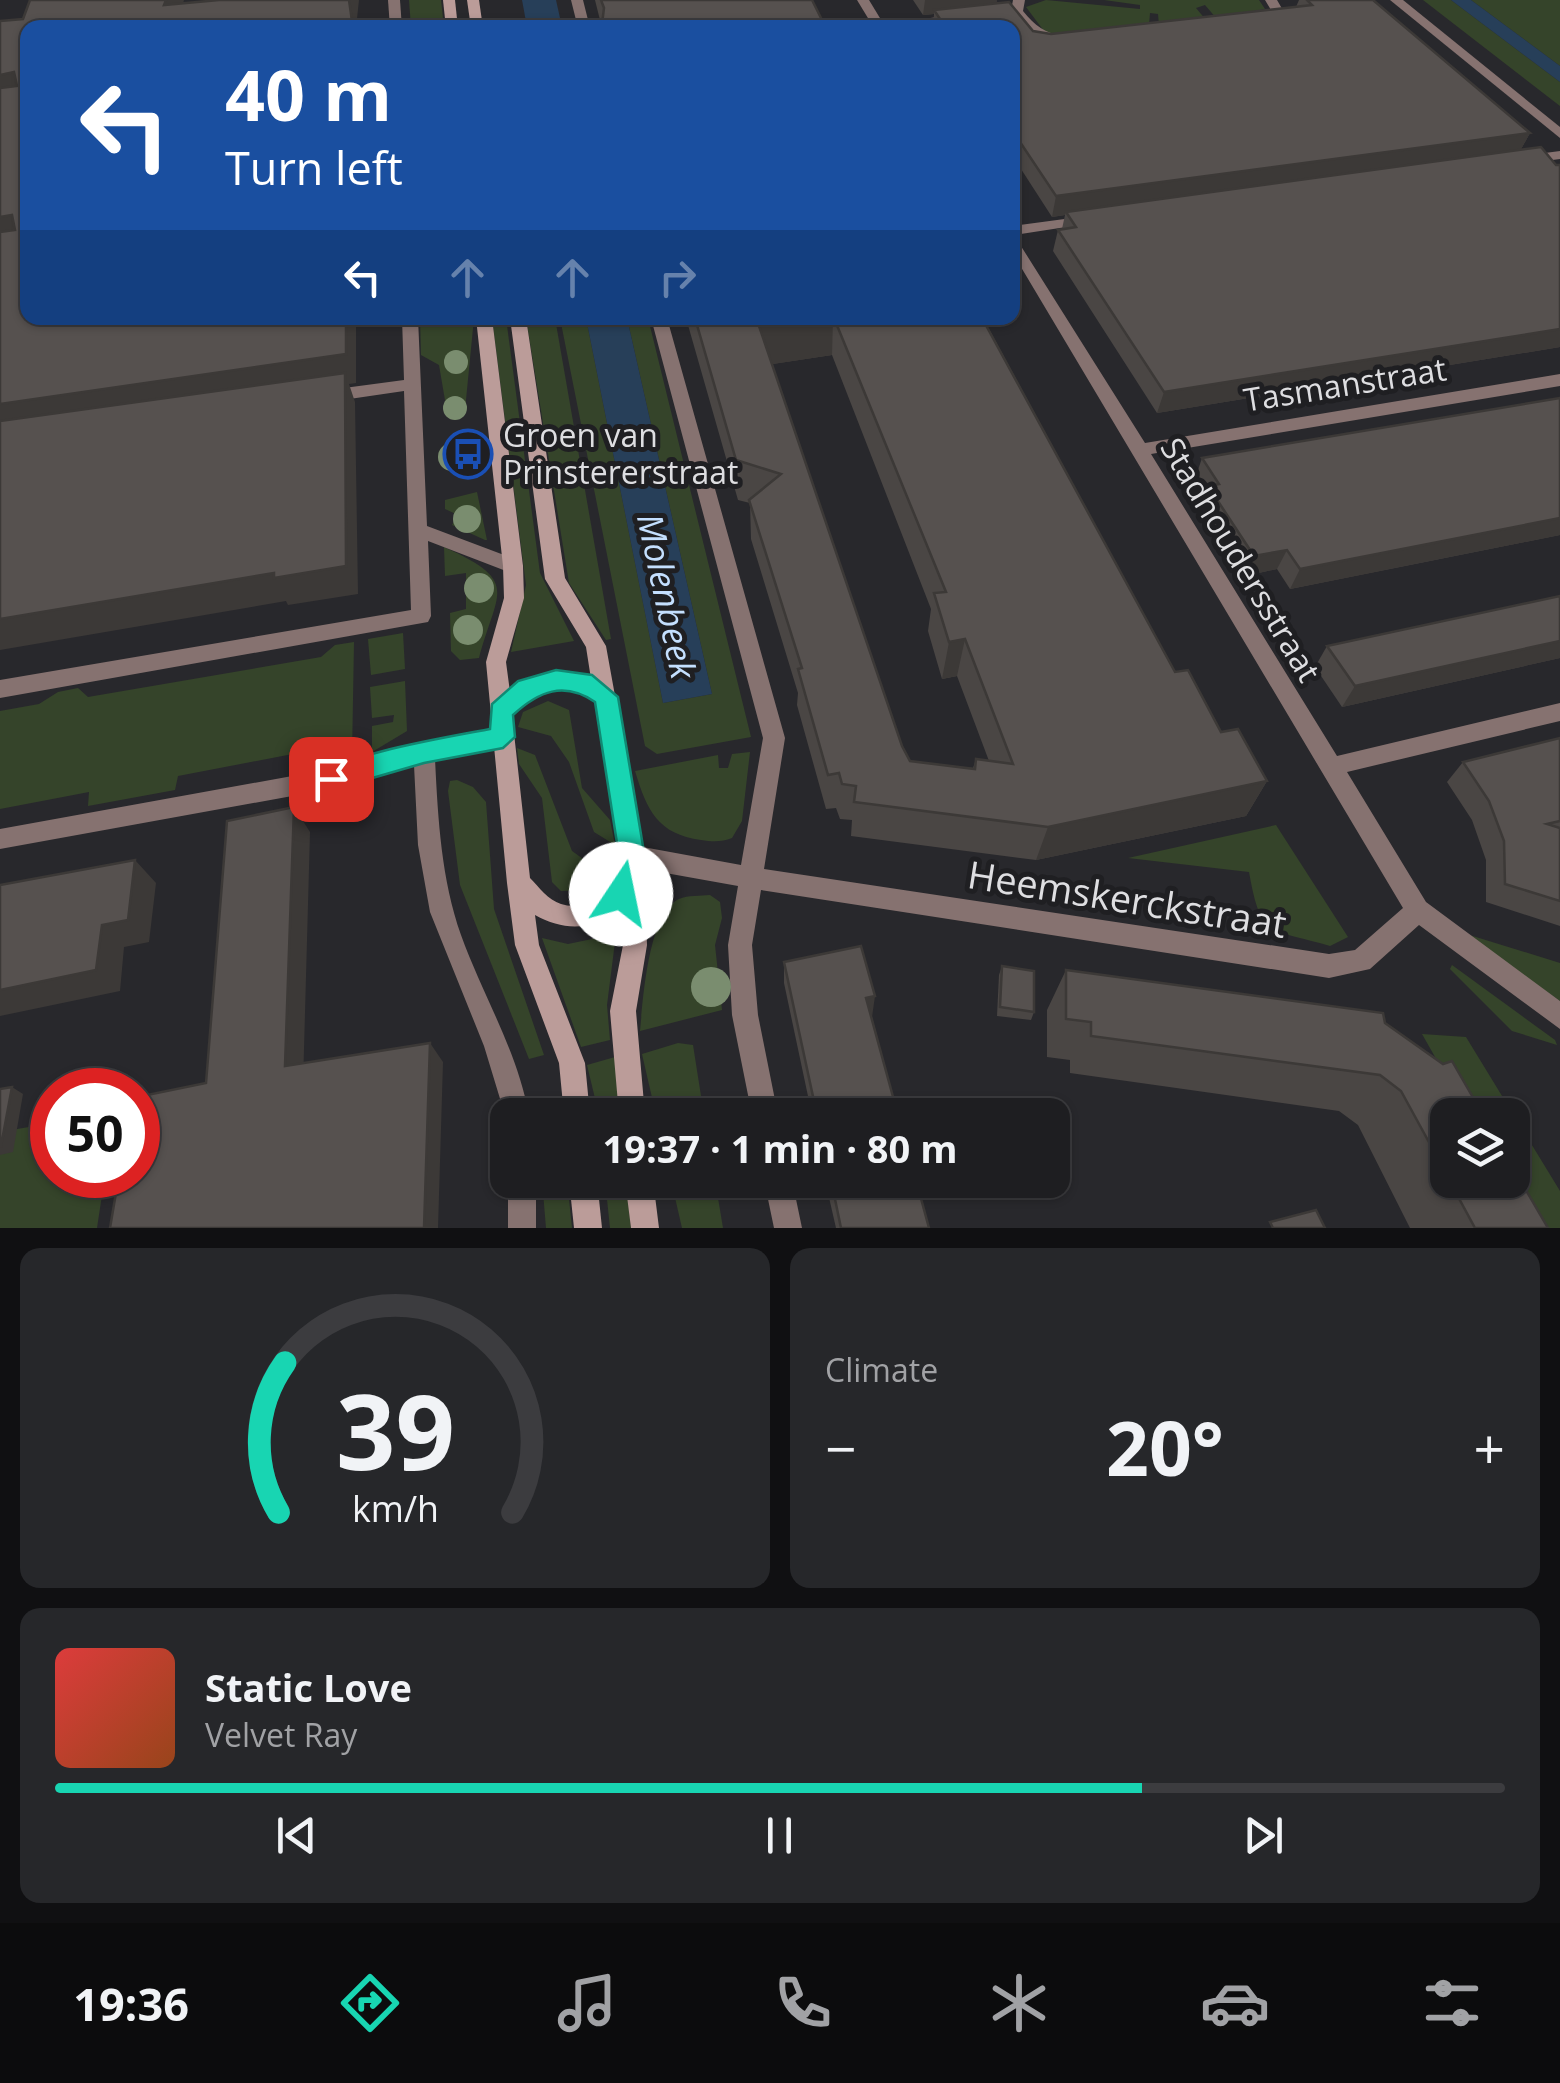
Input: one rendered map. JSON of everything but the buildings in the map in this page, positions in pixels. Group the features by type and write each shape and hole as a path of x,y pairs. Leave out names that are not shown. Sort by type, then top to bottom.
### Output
{"main road":[{"path":"485,325 513,566 514,598 496,662 519,883 527,945 572,1063 575,1098"},
{"path":"519,325 555,579 596,646 633,863 635,945 623,1011 631,1098"},
{"path":"501,712 526,688 556,680 584,682 606,697"},
{"path":"519,883 548,910 572,916 593,915 621,894 633,863"},
{"path":"585,1198 588,1228"},
{"path":"641,1198 645,1228"}],"street":[{"path":"1398,2 1560,134"},
{"path":"1233,20 1270,15 1276,4 1298,6"},
{"path":"1000,14 1018,6 1030,28 1051,39 1076,38"},
{"path":"946,20 982,16"},
{"path":"1020,30 1030,28"},
{"path":"1509,162 1560,155"},
{"path":"1020,230 1098,219"},
{"name":"Stadhoudersstraat","path":"1020,252 1418,910"},
{"path":"0,689 421,616 410,325"},
{"path":"661,325 774,738 740,946 740,976 762,1098"},
{"name":"Tasmanstraat","path":"1139,450 1560,380"},
{"path":"318,398 413,384"},
{"path":"420,531 513,566"},
{"path":"1330,767 1560,712"},
{"path":"0,839 347,776 424,752 503,737"},
{"path":"424,752 429,867 448,934 511,1078 514,1098"},
{"name":"Heemskerckstraat","path":"633,863 1276,962 1329,966 1361,961 1418,910"},
{"path":"1418,910 1560,1016"},
{"path":"522,1198 522,1228"},
{"path":"782,1198 788,1228"}],"green space":[{"path":"409,0 441,0 443,20 410,20"},
{"path":"1046,0 1140,9 1140,5 1104,0 1259,0 1265,9 1217,19 1205,5 1196,8 1206,20 1159,25 1158,14 1150,13 1149,25 1055,35 1044,31 1026,7"},
{"path":"1423,0 1451,0 1560,82 1560,106"},
{"path":"1471,0 1560,0 1560,66"},
{"path":"420,325 473,325 465,410 447,412 439,365 421,355"},
{"path":"493,325 507,325 540,573 574,641 511,652 526,585"},
{"path":"527,325 556,325 611,639 606,640 569,583"},
{"path":"561,325 587,325 663,703 712,694 629,325 650,325 751,737 657,754 645,746"},
{"path":"477,492 487,540 452,525 458,515 445,509 445,500"},
{"path":"444,547 468,559 494,580 496,602 479,658 460,660 451,651 450,613 466,609 466,573 445,576"},
{"path":"403,633 405,669 371,675 368,639"},
{"path":"354,642 352,756 304,766 303,752 178,776 175,790 88,806 89,792 0,809 0,711 39,704 58,692 78,688 88,697 321,657 335,645"},
{"path":"405,681 407,731 372,752 372,726 393,722 394,715 372,718 370,687"},
{"path":"548,701 569,710 582,788 610,820 615,845 594,832 569,762 551,736 518,727 523,712"},
{"path":"517,748 535,755 572,851 586,861 609,867 590,890 561,891 552,882 542,798 519,764"},
{"path":"750,752 742,821 732,838 721,841 686,837 664,826 644,798 635,771 718,755 719,768 728,768 732,754"},
{"path":"450,781 473,787 486,802 494,909 544,1055 529,1059 460,885 448,791"},
{"path":"1276,825 1348,937 1330,946 1271,927 1258,909 1249,872 1128,858"},
{"path":"710,895 720,902 722,918 715,945 722,1010 640,1031 645,980 660,921 679,899"},
{"path":"1463,933 1560,963 1560,1001"},
{"path":"616,934 607,1005 610,1040 581,1047 542,938 568,944"},
{"path":"1452,965 1557,1045 1512,1031 1450,969"},
{"path":"1422,1034 1466,1037 1503,1098 1458,1098"},
{"path":"678,1043 693,1045 701,1098 652,1098 642,1054"},
{"path":"615,1057 618,1098 595,1098 587,1065"},
{"path":"30,1127 30,1198 102,1198 97,1228 0,1228 0,1132"},
{"path":"1530,1142 1560,1191 1560,1228 1533,1228 1520,1198 1530,1198"},
{"path":"544,1198 569,1198 572,1228 546,1228"},
{"path":"607,1198 628,1198 631,1228 610,1228"},
{"path":"675,1198 718,1198 723,1228 682,1228"}],"water":[{"path":"522,0 556,0 560,20 526,20"},
{"path":"1451,0 1471,0 1560,66 1560,82"},
{"name":"Molenbeek","path":"587,325 629,325 712,694 663,703"}],"place":[{"name":"Groen van Prinstererstraat","path":"468,454"}],"route":[{"path":"331,779 424,752 503,737 501,712 526,688 556,680 584,682 606,697 632,856 633,870 621,894"}]}
